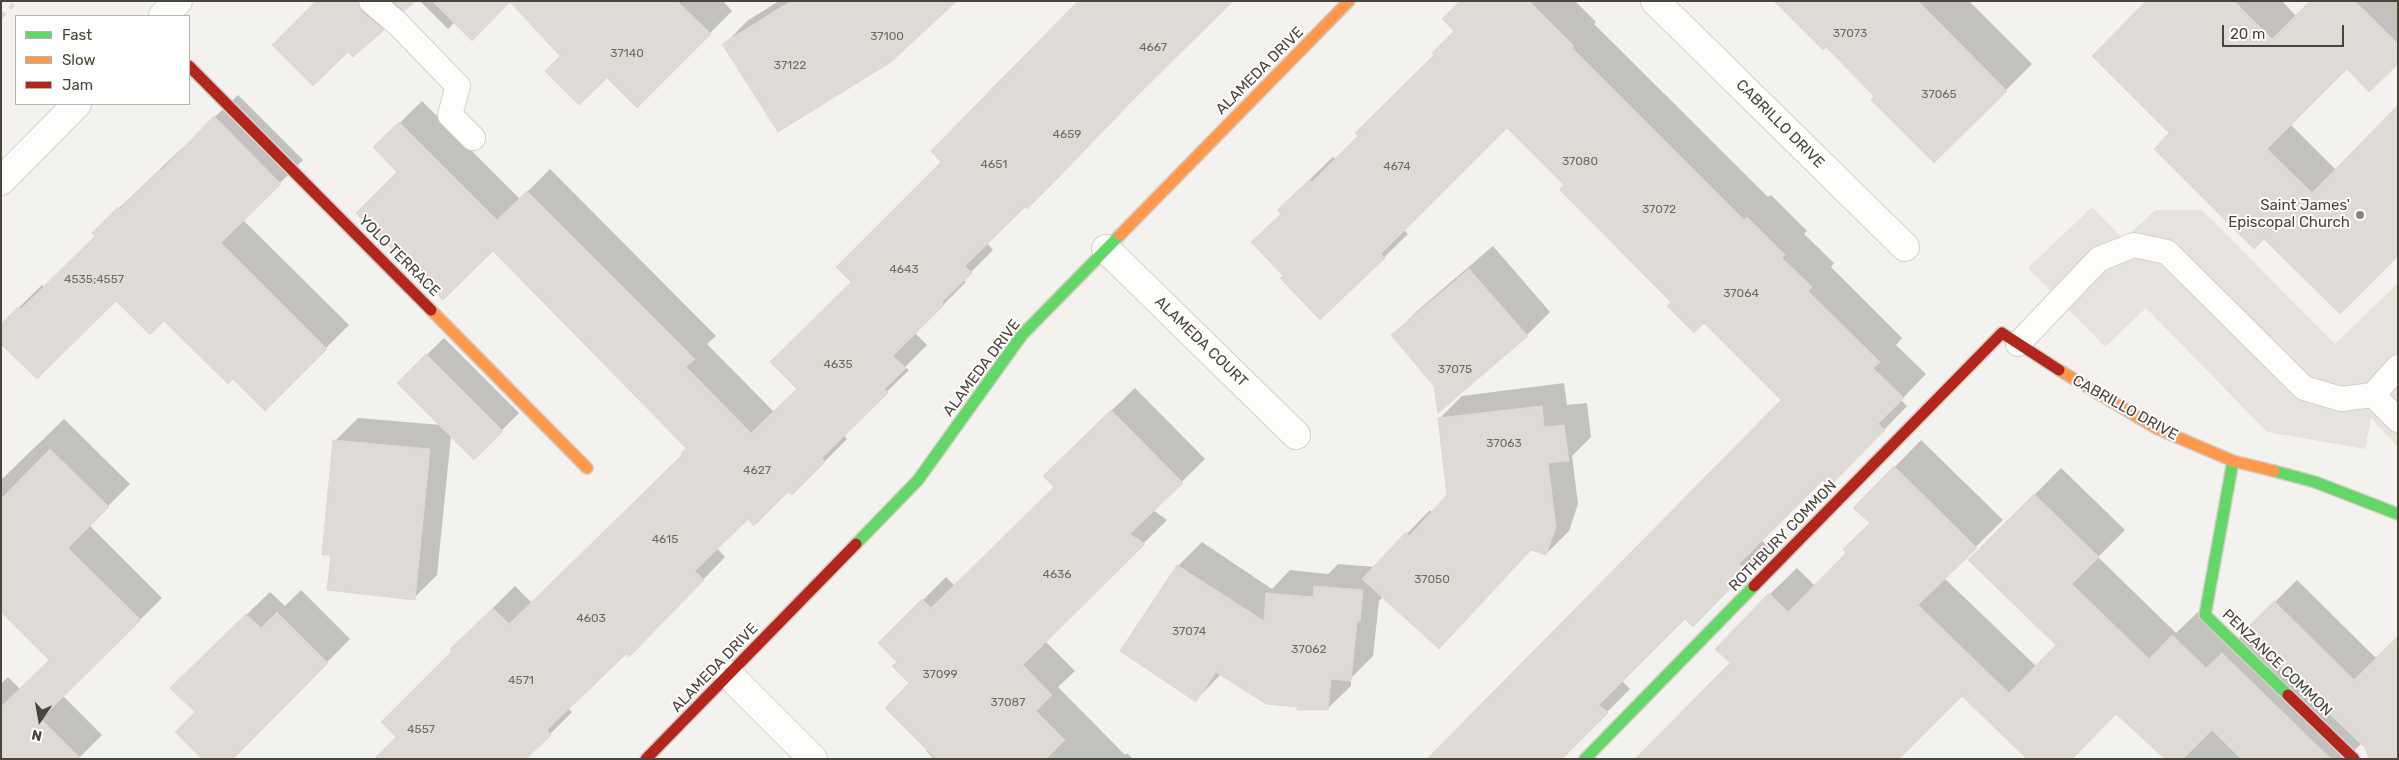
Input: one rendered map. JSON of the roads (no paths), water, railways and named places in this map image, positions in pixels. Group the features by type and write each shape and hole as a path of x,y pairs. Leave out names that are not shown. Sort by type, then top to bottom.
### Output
{"street":[{"path":"164,15 178,1"},
{"name":"ALAMEDA DRIVE","path":"646,759 918,480 1022,335 1349,1"},
{"name":"CABRILLO DRIVE","path":"1655,1 1905,247"},
{"name":"YOLO TERRACE","path":"190,67 588,468"},
{"path":"1,181 76,105"},
{"name":"ALAMEDA COURT","path":"1106,249 1296,434"},
{"name":"CABRILLO DRIVE","path":"2010,339 2156,428 2233,461 2314,482 2398,514"},
{"name":"ROTHBURY COMMON","path":"1585,759 2010,339"},
{"name":"PENZANCE COMMON","path":"2233,461 2205,615 2354,759"},
{"path":"729,675 813,759"}],"lane":[{"path":"371,1 433,57 458,86 450,115 473,138"},
{"path":"2010,339 2099,259 2134,245 2167,252 2304,388 2341,399 2373,395 2398,367"},
{"path":"2373,395 2398,420"}],"railway":[{"path":"1,17 17,1"}],"place":[{"name":"Saint James' Episcopal Church","path":"2360,215"}]}
